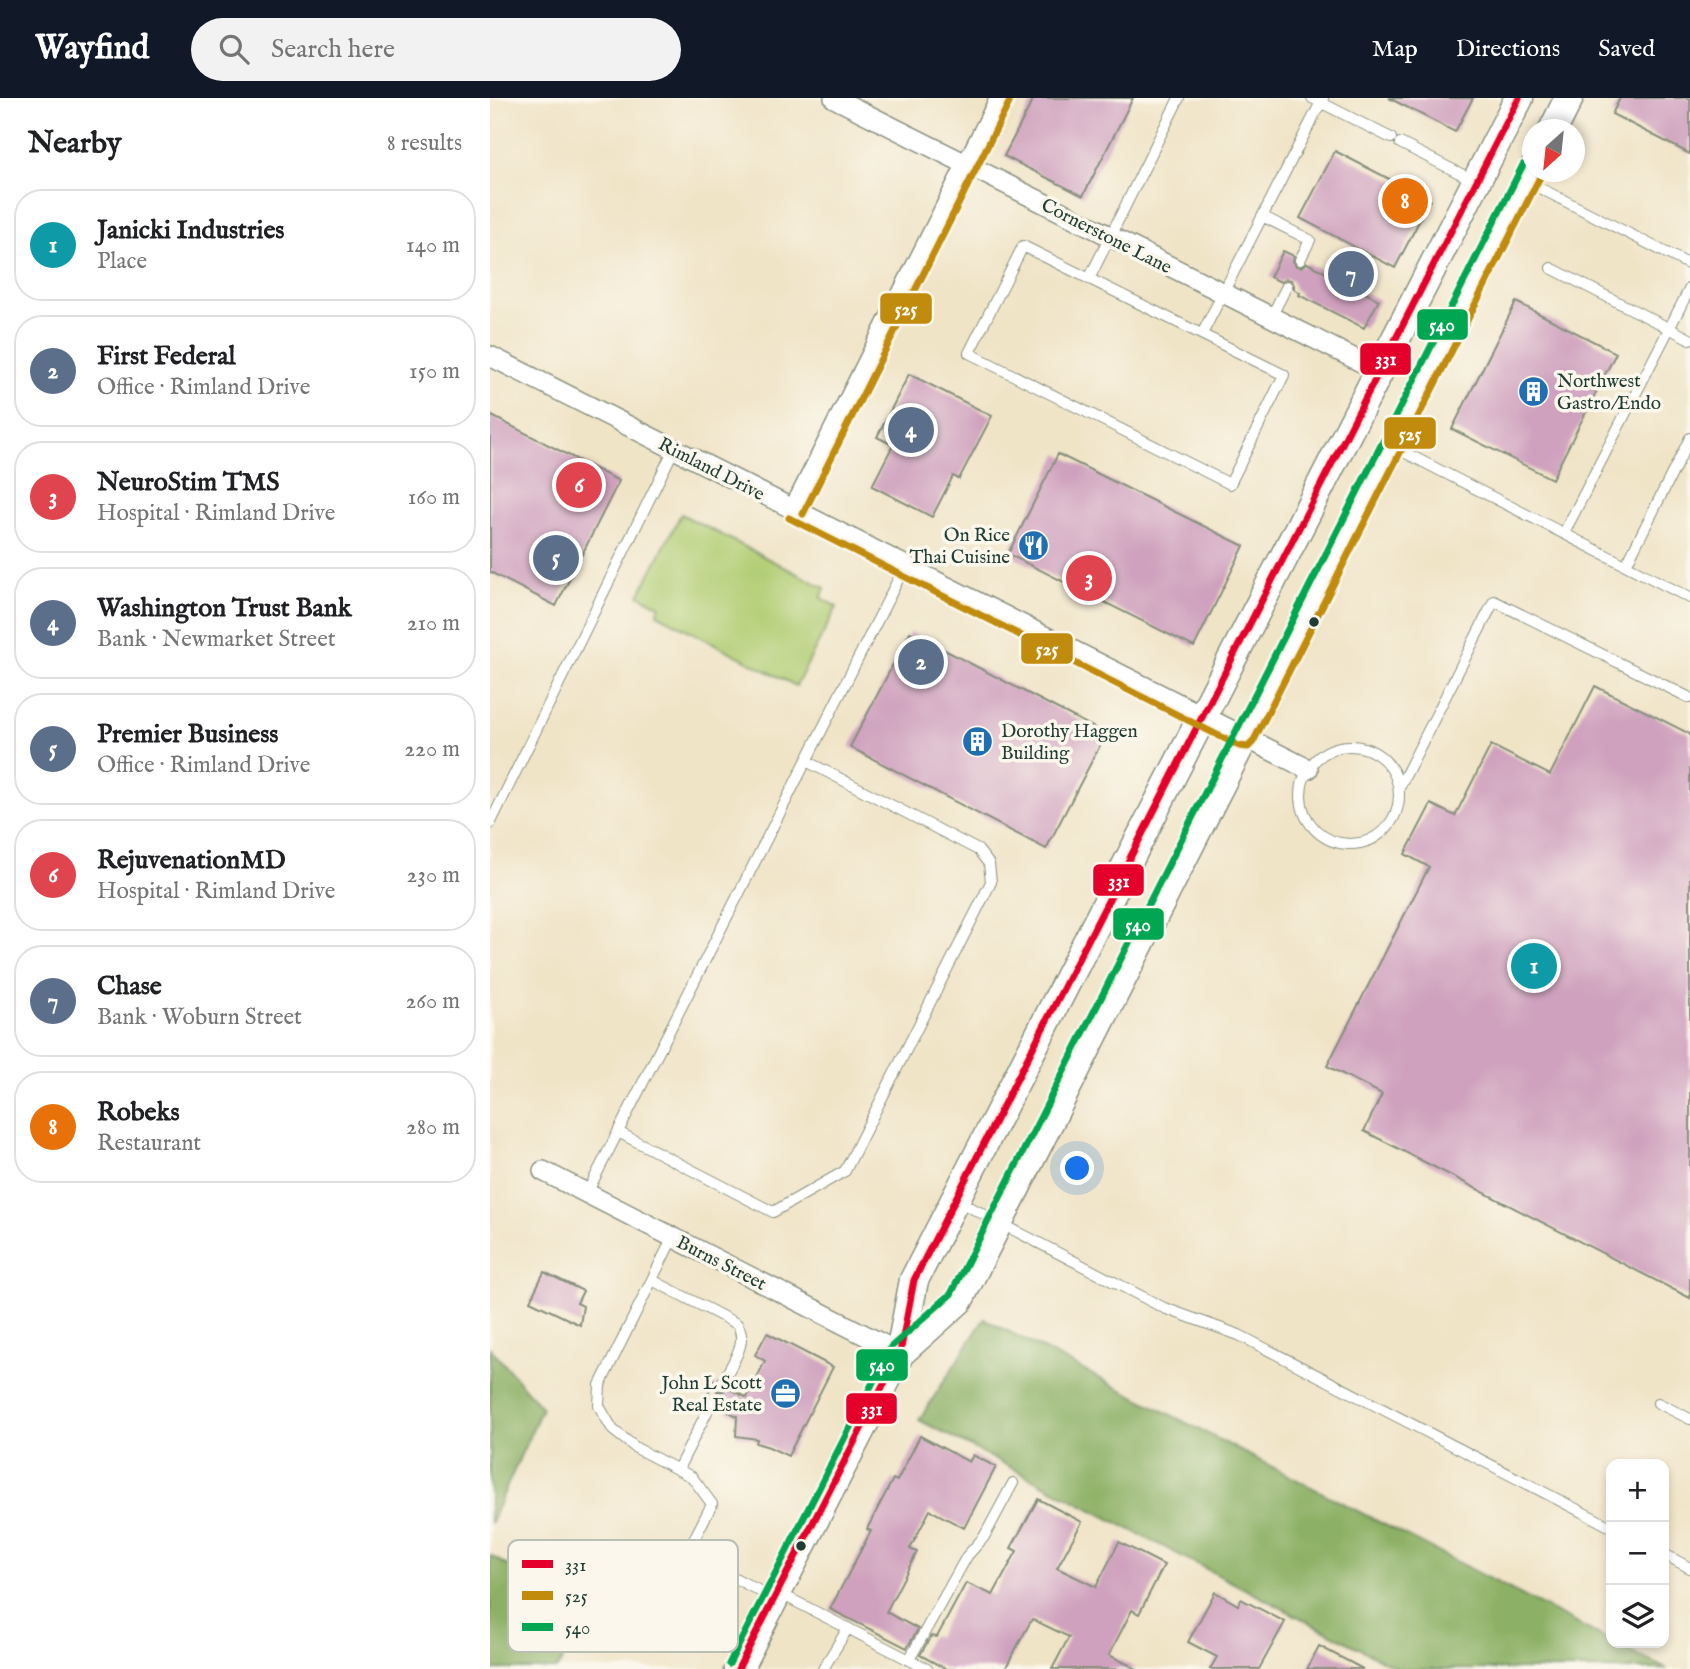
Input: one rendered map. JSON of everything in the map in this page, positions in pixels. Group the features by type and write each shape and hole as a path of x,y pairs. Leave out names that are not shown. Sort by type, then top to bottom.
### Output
{"main road":[{"path":"738,1669 900,1353 914,1280 1520,98"},
{"path":"1558,119 1569,98"},
{"path":"900,1353 959,1300 1525,182"}],"street":[{"name":"Cornerstone Lane","path":"834,98 1379,372"},
{"path":"794,509 1000,98"},
{"name":"Rimland Drive","path":"490,356 1308,769"},
{"name":"Burns Street","path":"543,1171 900,1353"}],"lane":[{"path":"1089,279 1179,98"},
{"path":"1202,334 1319,99 1476,182"},
{"path":"1542,182 1690,264"},
{"path":"1262,216 1310,240 1300,260"},
{"path":"1023,246 1202,334 1284,375 1230,484 969,353 1023,246"},
{"path":"1551,268 1690,339"},
{"path":"1271,317 1287,286"},
{"path":"1564,533 1690,288"},
{"path":"1626,565 1690,438"},
{"path":"1392,446 1690,598"},
{"path":"490,824 674,449"},
{"path":"587,1193 905,566"},
{"path":"1399,788 1494,601 1690,698"},
{"path":"1345,746 1374,752 1386,761 1395,773 1399,788 1399,803 1394,817 1374,838 1358,844 1342,844 1326,838 1314,828 1305,814 1301,791 1308,769 1318,758 1345,746"},
{"path":"618,1132 774,1213 845,1171 856,1150 991,882 989,863 978,850 806,761"},
{"path":"955,1199 1164,1308 1239,1335 1606,1524"},
{"path":"674,1237 600,1385 599,1406 613,1430 636,1448 692,1477 712,1504 694,1540"},
{"path":"652,1280 737,1324 742,1331 743,1341 721,1385"},
{"path":"678,1469 712,1402"},
{"path":"1658,1403 1690,1419"},
{"path":"909,1660 967,1556 984,1537 1013,1483"},
{"path":"1669,1558 1690,1568"},
{"path":"738,1577 848,1628 927,1669"},
{"path":"823,1669 848,1628"}],"green space":[{"path":"681,514 825,588 821,598 837,607 796,686 657,614 660,606 639,595"},
{"path":"984,1319 1606,1638 1606,1648 1622,1648 1667,1669 1399,1669 919,1420"},
{"path":"490,1348 542,1408 490,1524"},
{"path":"490,1555 508,1566 508,1652 567,1652 557,1669 490,1669"}],"building":[{"path":"1034,98 1133,98 1083,196 1004,156"},
{"path":"1389,98 1473,98 1455,132"},
{"path":"1620,98 1690,98 1690,154 1612,114"},
{"path":"1335,151 1430,200 1395,268 1300,218"},
{"path":"1283,251 1294,256 1296,266 1301,267 1307,263 1379,300 1364,328 1299,295 1291,280 1281,282 1270,277"},
{"name":"Northwest Gastro/Endo","path":"1516,302 1616,353 1552,479 1452,429"},
{"path":"909,374 992,416 959,479 953,476 932,517 872,486 893,445 877,437"},
{"path":"490,415 619,481 556,606 490,572"},
{"path":"1058,454 1244,546 1194,647 1008,554"},
{"name":"Dorothy Haggen Building","path":"910,632 1106,734 1046,849 850,747"},
{"path":"1595,686 1690,734 1690,1298 1364,1131 1382,1094 1327,1066 1429,867 1405,854 1431,804 1455,816 1491,745 1550,775"},
{"path":"544,1272 583,1291 577,1303 583,1306 580,1325 530,1301"},
{"path":"767,1333 833,1367 788,1456 756,1443 757,1439 736,1436 737,1416 718,1406 716,1396 711,1395 705,1399 714,1381 717,1391 722,1392 728,1388 747,1398 765,1361 755,1355"},
{"path":"920,1436 969,1462 973,1455 996,1467 964,1528 930,1510 910,1549 917,1552 886,1612 918,1629 907,1648 830,1609 871,1531 867,1529 893,1479 897,1481"},
{"path":"1038,1499 1082,1522 1057,1568 1096,1587 1119,1542 1164,1565 1139,1614 1132,1610 1109,1655 1137,1669 1052,1669 1069,1637 1032,1619 1005,1669 946,1669 920,1655 931,1636 937,1637 966,1583 993,1595 1017,1551 1011,1548"},
{"path":"1215,1592 1238,1605 1241,1599 1285,1622 1259,1669 1210,1669 1217,1657 1188,1642"},
{"path":"1319,1646 1363,1669 1307,1669"}],"transit line":[{"name":"331","path":"738,1669 900,1353 914,1280 1519,98"},
{"name":"525","path":"803,514 1009,103"},
{"name":"540","path":"738,1646 891,1347 951,1294 1522,167"},
{"name":"525","path":"789,518 1239,746 1248,747 1253,742 1537,182"},
{"name":"540","path":"729,1664 735,1652"}],"place":[{"name":"Robeks","path":"1405,201"},
{"name":"Chase","path":"1351,274"},
{"name":"Northwest Gastro/Endo","path":"1534,391"},
{"name":"Washington Trust Bank","path":"911,430"},
{"name":"RejuvenationMD","path":"579,485"},
{"name":"On Rice Thai Cuisine","path":"1033,545"},
{"name":"Premier Business","path":"556,558"},
{"name":"NeuroStim TMS","path":"1089,578"},
{"name":"First Federal","path":"921,662"},
{"name":"Dorothy Haggen Building","path":"978,741"},
{"name":"Janicki Industries","path":"1534,966"},
{"name":"John L Scott Real Estate","path":"785,1393"}]}
